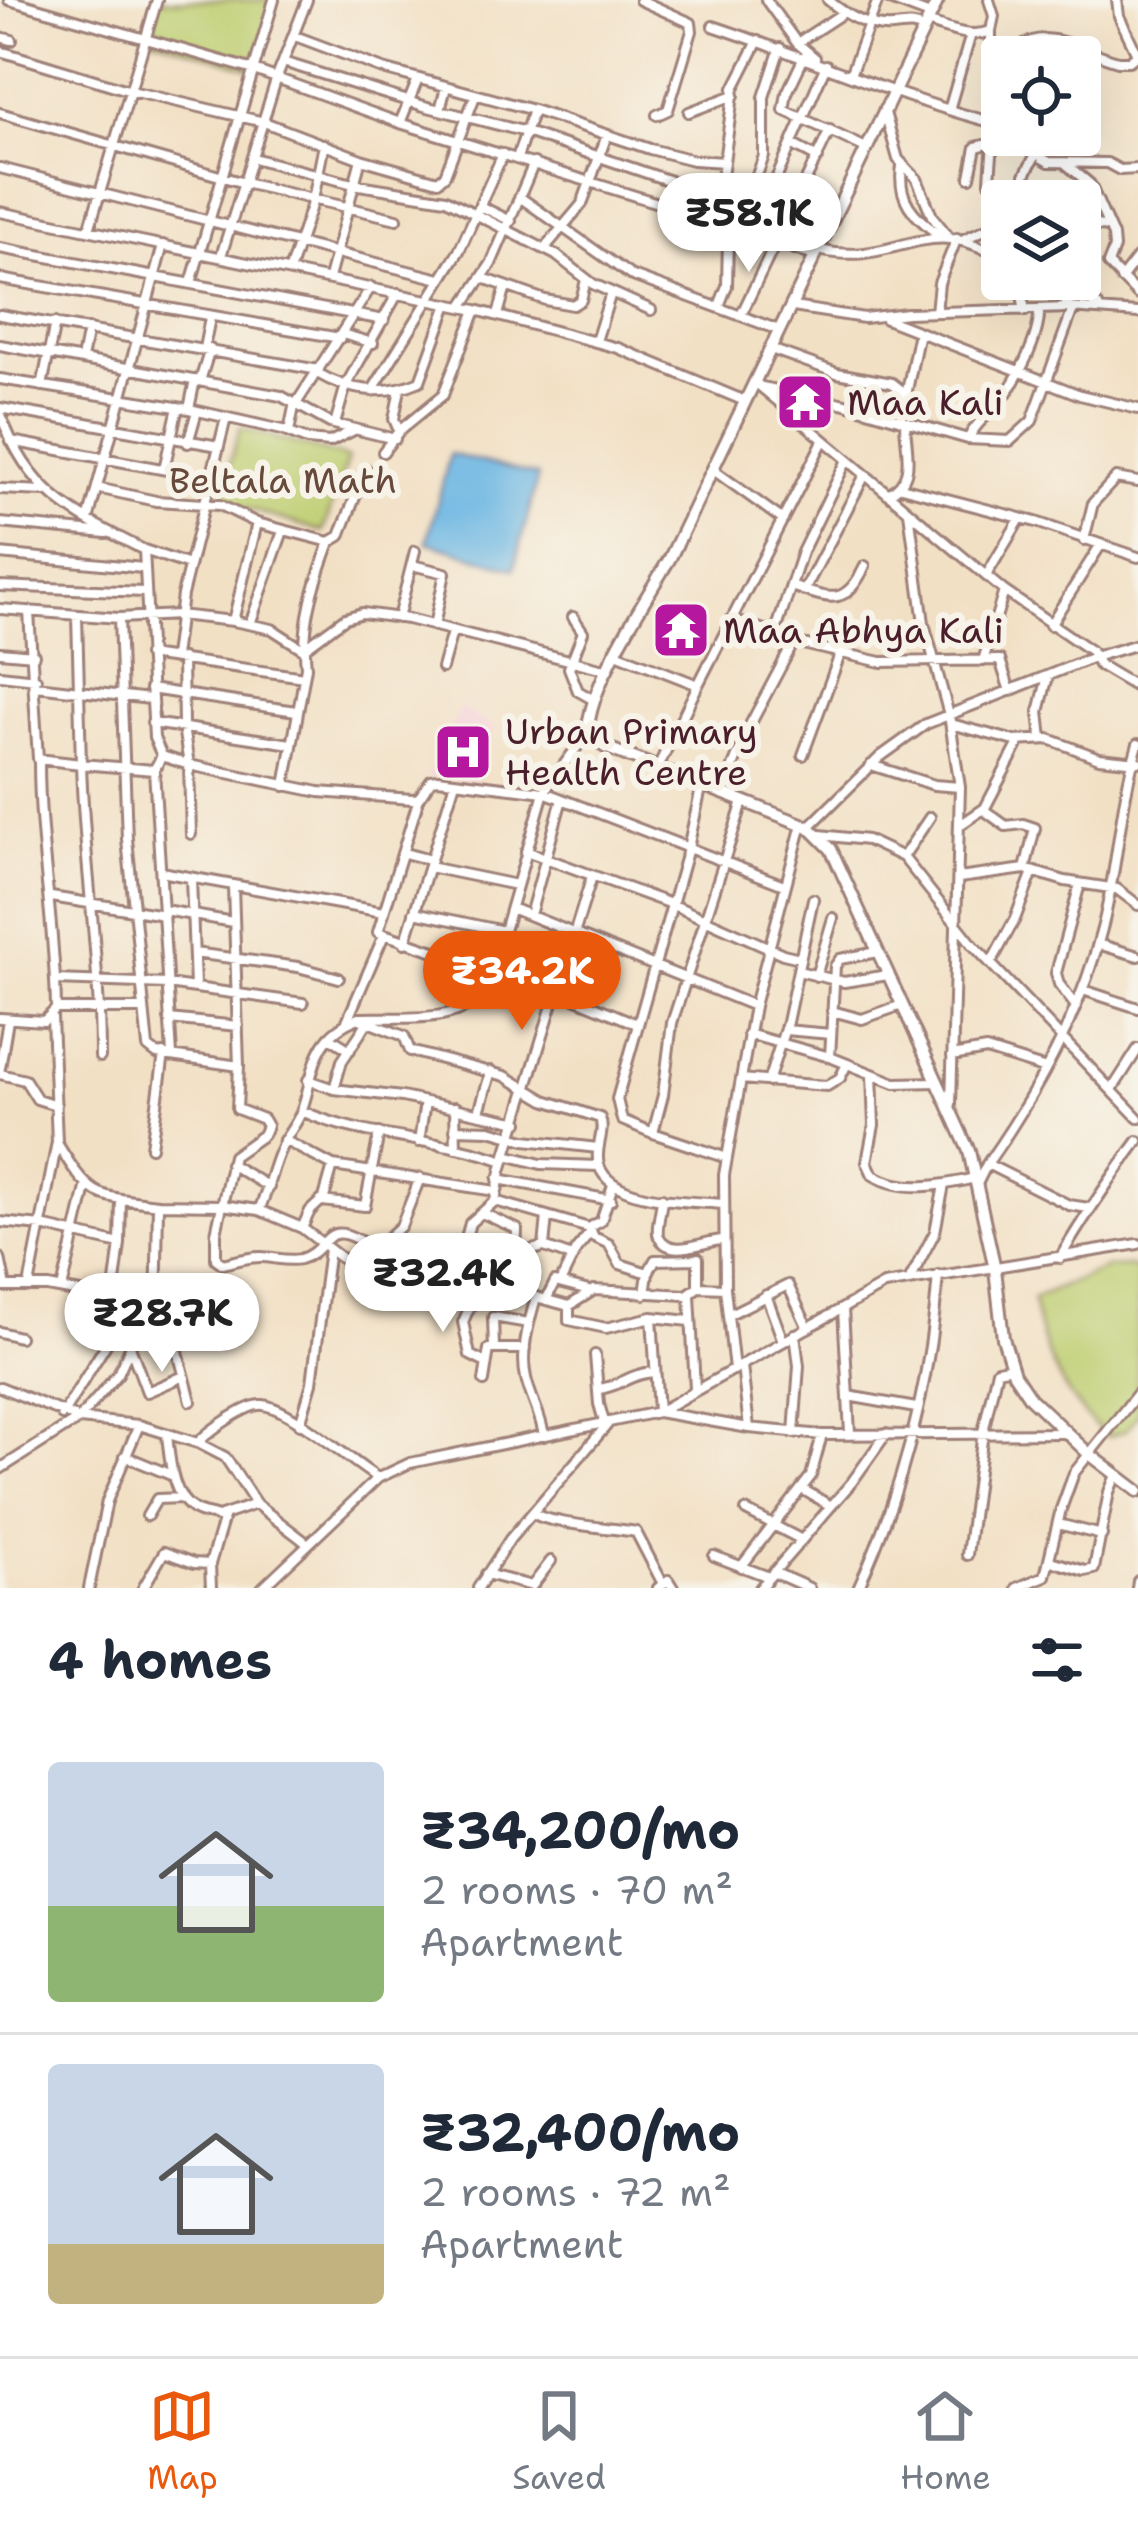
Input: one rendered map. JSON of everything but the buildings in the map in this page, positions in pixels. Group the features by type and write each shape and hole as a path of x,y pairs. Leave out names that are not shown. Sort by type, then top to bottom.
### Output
{"main road":[{"path":"938,0 758,384 616,653 588,732 605,747 810,829 850,886 950,1106 977,1180 1012,1367 1030,1398 1088,1453 1138,1491"}],"street":[{"path":"9,0 147,36 400,123 817,253 858,256 981,228"},
{"path":"89,230 157,0"},
{"path":"191,283 274,0"},
{"path":"221,256 276,80 307,0"},
{"path":"640,0 691,22 668,110 657,116"},
{"path":"766,0 796,43 824,63"},
{"path":"828,0 843,13 869,24 892,28 927,22"},
{"path":"850,75 878,0"},
{"path":"890,0 927,22 971,34 991,31"},
{"path":"989,0 994,16 991,36"},
{"path":"1101,56 1129,61 1138,54 1119,16 1118,0"},
{"path":"796,43 843,13"},
{"path":"712,26 824,63 891,92 981,119"},
{"path":"950,110 971,34"},
{"path":"296,36 383,69 533,110 683,159 724,162"},
{"path":"0,37 13,40"},
{"path":"716,221 734,95 758,41"},
{"path":"719,306 726,291 731,226 744,209 764,156 766,85 780,48"},
{"path":"0,51 131,91 264,122 361,159 438,181 445,175 475,96"},
{"path":"804,57 784,110 866,148"},
{"path":"283,62 526,132 686,187 720,193 752,188"},
{"path":"752,234 824,63"},
{"path":"377,90 383,69"},
{"path":"400,123 418,79"},
{"path":"440,110 446,87"},
{"path":"688,112 734,95"},
{"path":"884,107 902,166 901,187 908,207 952,237 981,250"},
{"path":"517,158 533,110"},
{"path":"0,113 244,183 397,218"},
{"path":"741,315 830,130"},
{"path":"544,249 582,204 607,135"},
{"path":"290,269 313,200 324,144"},
{"path":"793,145 818,158"},
{"path":"970,177 976,147 981,145"},
{"path":"372,391 478,211 502,154"},
{"path":"1043,156 1049,162 1107,163 1120,170 1138,170"},
{"path":"253,158 404,195 438,196 478,211 509,225 586,280 651,310"},
{"path":"329,278 361,159"},
{"path":"462,307 483,278 534,164"},
{"path":"1066,164 1090,184 1113,236 1108,264 1138,295"},
{"path":"902,166 917,179 932,216 952,237"},
{"path":"0,168 440,279"},
{"path":"521,198 631,275 781,331"},
{"path":"0,212 498,315 596,340 746,401"},
{"path":"1101,226 1107,227"},
{"path":"936,312 952,237"},
{"path":"88,520 163,244"},
{"path":"0,248 384,320"},
{"path":"1121,279 1138,257"},
{"path":"483,278 573,304 580,299 586,280"},
{"path":"0,279 373,343"},
{"path":"498,315 506,286"},
{"path":"289,433 297,402 371,287"},
{"path":"335,424 346,386 398,292"},
{"path":"596,340 611,293"},
{"path":"1022,300 1024,311"},
{"path":"1064,300 1072,309"},
{"path":"1091,300 1121,314 1138,313"},
{"path":"0,314 207,349 318,372 346,386 372,391 400,389 420,381 448,304"},
{"path":"793,307 838,317 1102,308"},
{"path":"758,384 968,439 999,442 1018,437 1032,422 1072,309"},
{"path":"383,452 443,395 476,310"},
{"path":"968,439 976,422 1001,400 1037,329 1039,310"},
{"path":"880,317 1103,403 1138,409"},
{"path":"164,470 170,439 188,409 207,349 210,318"},
{"path":"43,386 55,323"},
{"path":"82,359 88,329"},
{"path":"901,487 908,465 903,420 906,394 919,332"},
{"path":"0,344 297,402 335,424 397,435"},
{"path":"771,350 837,373 892,383 906,394"},
{"path":"0,379 188,409 322,442 356,430"},
{"path":"758,384 1004,591 1094,657 1102,668 1138,688"},
{"path":"397,435 394,419 400,389"},
{"path":"188,409 188,443"},
{"path":"190,565 144,550 45,491 20,461 0,411 219,446"},
{"path":"191,834 178,615 226,418"},
{"path":"10,441 211,478"},
{"path":"658,767 823,441"},
{"path":"777,634 808,536 847,460"},
{"path":"711,468 783,520"},
{"path":"285,786 313,591 330,542 340,536 366,470"},
{"path":"804,591 865,475"},
{"path":"1084,540 1097,496 1116,478 1138,482"},
{"path":"888,494 901,487 1020,518 1138,557"},
{"path":"97,488 156,501 220,506 257,523 330,542"},
{"path":"0,489 45,491"},
{"path":"909,512 918,587 961,787 950,1106"},
{"path":"986,576 1020,518"},
{"path":"0,523 111,533"},
{"path":"233,621 257,523"},
{"path":"250,624 283,531"},
{"path":"1050,625 1100,546"},
{"path":"144,550 149,694 162,756 154,770 169,1019 168,1055 151,1148"},
{"path":"398,618 415,551"},
{"path":"0,554 143,568"},
{"path":"412,565 446,573 434,626"},
{"path":"791,586 842,597 855,587 865,566"},
{"path":"0,586 144,592"},
{"path":"983,661 1004,591"},
{"path":"0,609 233,621 272,629 303,649"},
{"path":"29,612 40,824 56,980 57,1142 29,1286"},
{"path":"303,649 345,618 362,613 609,670"},
{"path":"77,616 100,1057"},
{"path":"573,617 583,632 568,668 578,691 596,700"},
{"path":"119,618 128,851 148,1047 168,1055 239,1066"},
{"path":"732,620 794,642 881,662 1003,662 1010,692"},
{"path":"442,668 452,632"},
{"path":"722,794 794,642"},
{"path":"748,1428 724,1288 727,1158 768,948 785,886 810,829 903,738 1048,675 1138,644"},
{"path":"0,652 34,655"},
{"path":"803,755 841,652"},
{"path":"616,653 698,685"},
{"path":"148,655 304,677"},
{"path":"0,675 80,689 182,694 296,711"},
{"path":"1042,739 1039,712 1048,675"},
{"path":"950,720 1020,741 1042,739 1099,758 1136,761"},
{"path":"152,723 291,744"},
{"path":"346,1023 461,1010 477,1003 487,989 544,792 588,732"},
{"path":"960,825 983,810 1020,741"},
{"path":"872,1075 869,1169 882,1181 897,1185 977,1180 1005,1142 1083,990 1111,887 1138,744"},
{"path":"162,756 285,786 419,798"},
{"path":"39,760 154,770"},
{"path":"872,765 934,785 961,787"},
{"path":"638,1024 493,964 405,943 377,929 419,798 430,779 544,792 785,886"},
{"path":"405,943 455,782"},
{"path":"702,784 619,1087 617,1113 632,1126 727,1158"},
{"path":"530,915 562,800"},
{"path":"653,1133 672,1023 743,802"},
{"path":"983,810 1006,826 1035,828 1015,920 991,962"},
{"path":"903,857 931,817"},
{"path":"810,829 867,840 903,857 956,926 1138,1118"},
{"path":"526,851 800,958"},
{"path":"404,854 516,885"},
{"path":"959,878 1029,871 1111,887 1137,902"},
{"path":"161,872 383,912"},
{"path":"590,1291 568,1306 541,1299 506,1280 469,1244 470,1223 496,1196 592,876"},
{"path":"191,878 195,987"},
{"path":"1076,1006 1056,973 1080,884"},
{"path":"233,886 237,1108 263,1119 267,1126 263,1135 238,1150 230,1164 214,1244 219,1262 254,1257 293,1260 341,1234 374,1250 381,1269"},
{"path":"50,897 233,922"},
{"path":"768,1082 813,899"},
{"path":"511,908 754,1006"},
{"path":"415,912 504,931"},
{"path":"816,976 833,918"},
{"path":"259,1210 284,1141 302,1112 308,1080 329,1037 346,1023 384,935"},
{"path":"1098,944 1138,956"},
{"path":"830,1058 831,980 840,959 880,951"},
{"path":"194,953 298,967 339,978"},
{"path":"798,971 860,982 890,974"},
{"path":"56,980 167,984 303,1003"},
{"path":"1083,990 1138,1008"},
{"path":"832,1011 856,1019 902,1005"},
{"path":"56,1105 37,1100 25,1080 0,1071 4,1019 44,1021 54,1013 144,1010"},
{"path":"169,1019 238,1026"},
{"path":"334,1088 362,1021"},
{"path":"362,1021 404,1036 410,1051 491,1071 544,1100 600,1118 604,1126 599,1166 613,1185 662,1198 723,1204"},
{"path":"784,1030 832,1034"},
{"path":"748,1034 911,1085 938,1082"},
{"path":"329,1037 350,1050"},
{"path":"1113,1088 1138,1049"},
{"path":"952,1056 986,1050 1043,1068"},
{"path":"741,1079 827,1086 840,1078 848,1064"},
{"path":"479,1112 491,1071"},
{"path":"308,1080 519,1122"},
{"path":"419,1142 425,1102"},
{"path":"455,1107 456,1148"},
{"path":"302,1112 505,1158 599,1166"},
{"path":"455,1129 490,1130 598,1148"},
{"path":"322,1201 364,1206 379,1133"},
{"path":"284,1141 333,1166 420,1178 496,1196 590,1230 609,1244 620,1264 648,1273"},
{"path":"1059,1259 1138,1141"},
{"path":"57,1142 86,1188 122,1200 259,1210 302,1228 351,1264 506,1280"},
{"path":"987,1163 1069,1204 1089,1208"},
{"path":"230,1164 269,1187"},
{"path":"302,1228 310,1211 322,1201 333,1166"},
{"path":"374,1250 401,1226 420,1178"},
{"path":"498,1179 610,1200"},
{"path":"560,1283 590,1230 602,1221 613,1185"},
{"path":"911,1279 935,1232 944,1185"},
{"path":"62,1289 86,1188"},
{"path":"662,1198 659,1238 686,1248 724,1240"},
{"path":"62,1415 107,1343 122,1200"},
{"path":"0,1468 79,1419 118,1374 130,1346 156,1322 158,1204"},
{"path":"482,1213 517,1229 516,1254 506,1280"},
{"path":"544,1247 547,1216"},
{"path":"0,1222 42,1226 120,1244"},
{"path":"262,1588 378,1478 431,1457 658,1412 884,1286 1138,1244"},
{"path":"300,1424 312,1383 325,1245"},
{"path":"544,1436 525,1377 526,1349 529,1323 553,1283 590,1291 690,1295 698,1287 698,1246"},
{"path":"516,1254 544,1247 572,1257"},
{"path":"0,1258 3,1287 62,1289 156,1307"},
{"path":"645,1294 648,1273 659,1259 698,1259"},
{"path":"858,1588 895,1500 931,1341 938,1275"},
{"path":"481,1281 463,1322 470,1355 486,1363"},
{"path":"698,1287 724,1288"},
{"path":"728,1315 792,1287 808,1328"},
{"path":"690,1295 695,1390"},
{"path":"766,1295 783,1341"},
{"path":"568,1306 569,1320 594,1326 617,1327 652,1317 691,1321"},
{"path":"843,1309 850,1433"},
{"path":"494,1348 493,1317 529,1323"},
{"path":"652,1317 658,1412"},
{"path":"156,1322 171,1324 190,1401"},
{"path":"0,1332 19,1337"},
{"path":"794,1433 799,1366 796,1334"},
{"path":"130,1346 147,1392 184,1376"},
{"path":"484,1381 488,1350 526,1349"},
{"path":"595,1355 606,1425"},
{"path":"967,1555 983,1432 997,1370 1012,1367"},
{"path":"598,1389 615,1386 631,1374 653,1372"},
{"path":"0,1387 62,1415 139,1425 225,1457 256,1504 308,1544"},
{"path":"1043,1588 1066,1491 1088,1453 1134,1405 1138,1393"},
{"path":"848,1396 916,1408"},
{"path":"197,1443 214,1426 257,1404 300,1424 378,1478"},
{"path":"658,1412 822,1435 1066,1432"},
{"path":"89,1588 107,1501 139,1425"},
{"path":"478,1588 606,1425"},
{"path":"167,1434 172,1475 195,1510 221,1516 256,1504"},
{"path":"760,1588 870,1460 886,1434"},
{"path":"741,1567 802,1489 817,1464 822,1435"},
{"path":"125,1456 172,1475"},
{"path":"1051,1561 1094,1569 1108,1492 1116,1475"},
{"path":"802,1489 831,1506"},
{"path":"147,1516 158,1499 184,1498"},
{"path":"746,1511 802,1540"},
{"path":"533,1513 548,1521 637,1532 665,1587"},
{"path":"211,1588 210,1564 224,1526 221,1516"},
{"path":"1058,1524 1102,1535"},
{"path":"143,1588 164,1552 210,1564"},
{"path":"714,1556 809,1588"},
{"path":"486,1574 514,1586 532,1586 551,1561"},
{"path":"1017,1588 1045,1576"}],"shaded area":[{"name":"Urban Primary Health Centre","path":"461,707 495,727 476,782 427,777"}],"green space":[{"path":"157,0 274,0 254,70 147,36"},
{"name":"Beltala Math","path":"240,428 348,458 323,532 219,500"},
{"path":"1130,1266 1138,1272 1138,1415 1125,1431 1108,1437 1079,1408 1057,1375 1033,1299 1108,1267"}],"water":[{"path":"450,454 538,476 514,569 427,542"}],"place":[{"name":"Maa Kali","path":"805,402"},
{"name":"Maa Abhya Kali","path":"681,630"},
{"name":"Urban Primary Health Centre","path":"463,752"}]}
